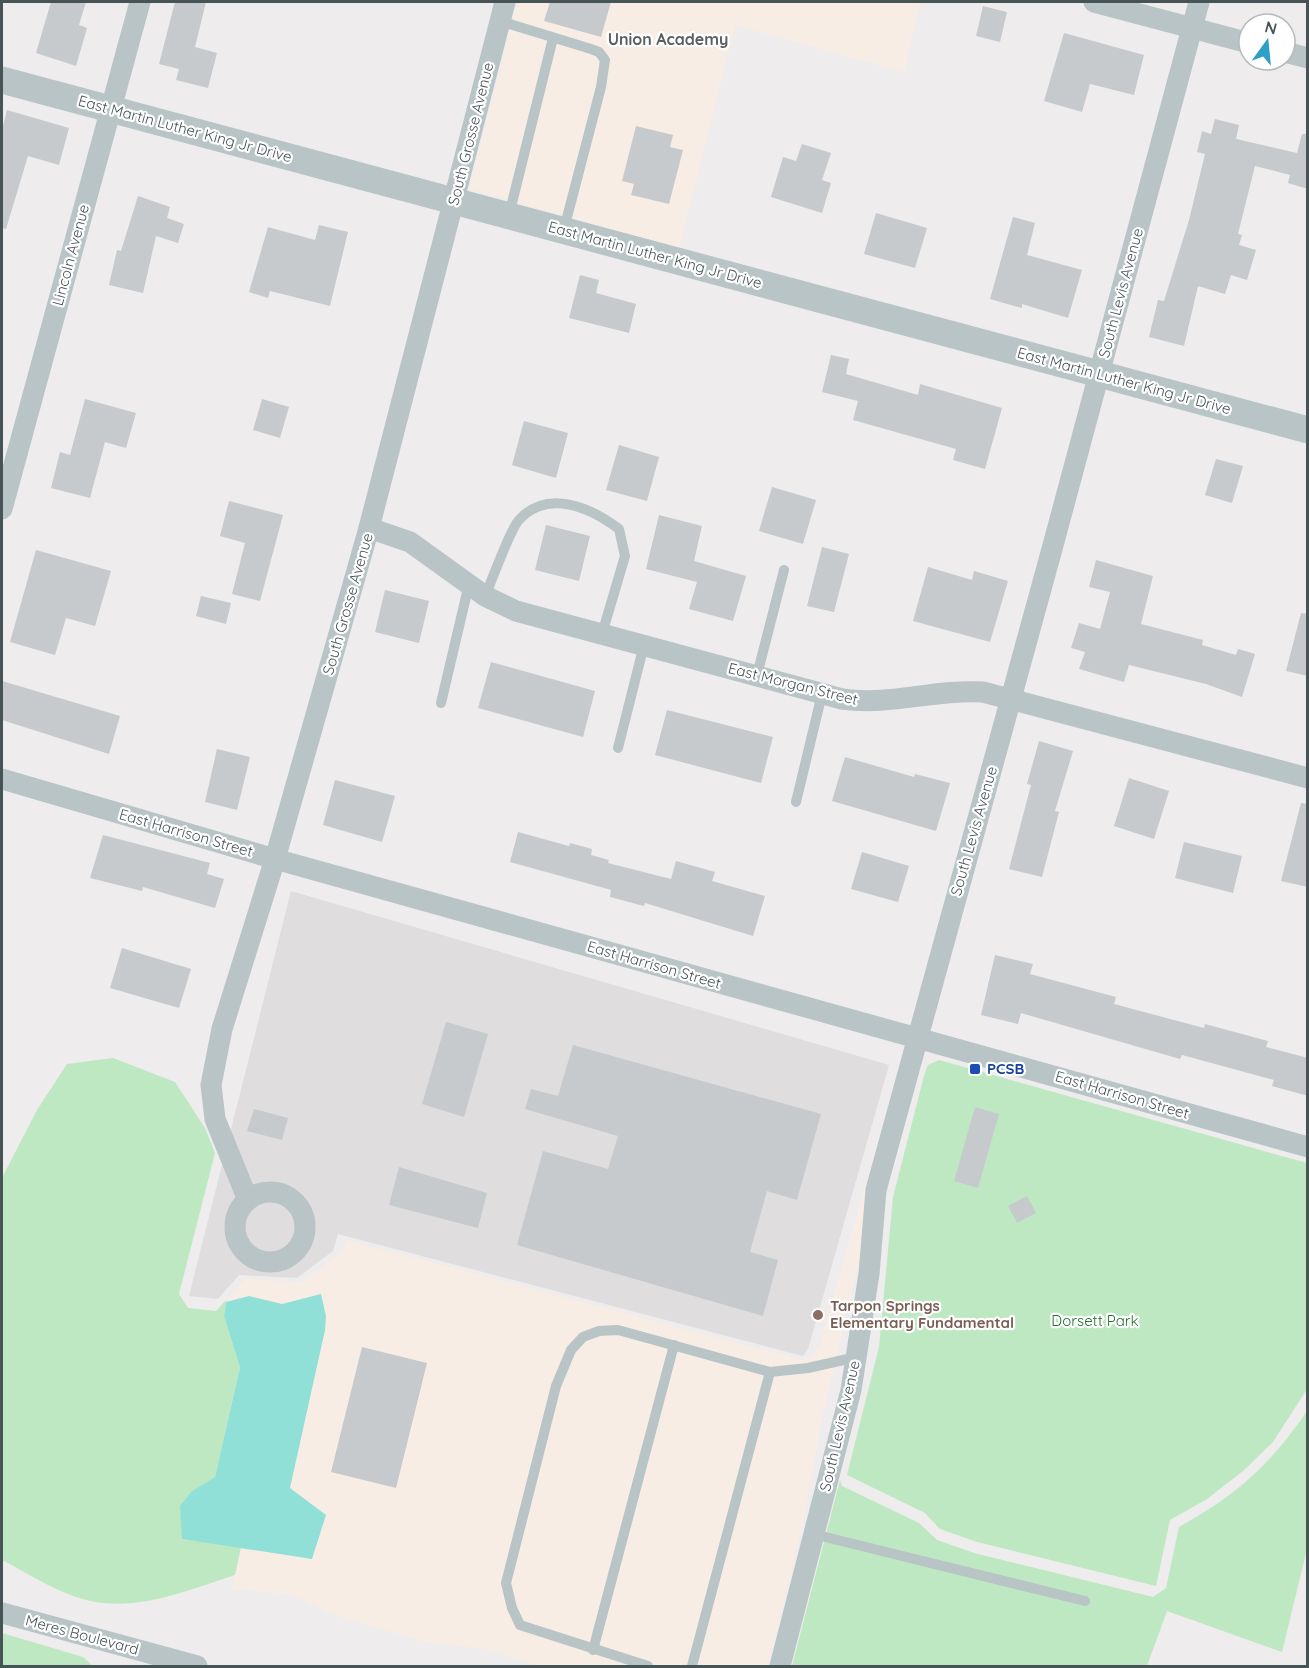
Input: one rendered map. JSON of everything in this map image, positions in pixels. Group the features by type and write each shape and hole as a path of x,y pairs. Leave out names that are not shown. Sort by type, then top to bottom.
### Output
{"street":[{"name":"Lincoln Avenue","path":"2,509 140,2"},
{"path":"1094,2 1237,40"},
{"name":"South Levis Avenue","path":"780,1666 851,1390 869,1274 876,1190 1199,2"},
{"name":"South Grosse Avenue","path":"248,1200 215,1119 211,1085 222,1029 275,860 369,528 502,11"},
{"name":"East Martin Luther King Jr Drive","path":"2,80 1308,430"},
{"name":"East Morgan Street","path":"369,528 410,542 477,590 516,610 822,694 870,702 963,691 1011,698 1308,778"},
{"name":"East Harrison Street","path":"2,779 275,860 1308,1147"},
{"name":"Meres Boulevard","path":"2,1613 197,1666"}],"lane":[{"path":"502,11 553,38 599,52 605,60 601,87 564,231"},
{"path":"508,215 553,38"},
{"path":"441,703 477,590 518,520 532,510 553,503 578,505 598,513 619,529 625,556 602,634"},
{"path":"757,675 784,570"},
{"path":"618,748 644,645"},
{"path":"796,802 822,694"},
{"path":"648,1666 520,1625 512,1608 506,1583 556,1386 571,1350 583,1338 599,1331 618,1330 770,1372 807,1368 857,1357"},
{"path":"593,1650 674,1346"},
{"path":"692,1666 770,1372"},
{"path":"813,1534 1085,1602"}],"shaded area":[{"path":"517,2 920,2 904,72 735,25 679,248 469,189"},
{"path":"291,891 889,1065 808,1349 803,1356 338,1234 333,1251 297,1278 239,1275 218,1299 189,1296"},
{"path":"866,1183 860,1257 823,1413 802,1529 768,1666 539,1666 487,1649 425,1642 342,1617 289,1594 232,1589 241,1547 312,1559 325,1515 290,1488 326,1316 321,1294 282,1304 249,1296 226,1302 245,1279 298,1282 305,1280 341,1253 347,1240 802,1360 813,1356 820,1345"}],"green space":[{"path":"113,1058 175,1082 205,1128 215,1153 179,1294 188,1308 216,1311 226,1300 224,1316 240,1366 215,1477 192,1491 182,1539 241,1547 235,1575 170,1596 120,1604 77,1597 2,1560 2,1178 37,1110 67,1064"},
{"name":"Dorsett Park","path":"939,1060 1307,1163 1307,1389 1273,1442 1243,1471 1207,1499 1170,1520 1156,1586 977,1542 940,1529 925,1513 847,1475 879,1347 893,1197 925,1072 928,1065"},
{"path":"1307,1411 1307,1549 1282,1652 1167,1611 1147,1666 792,1666 840,1480 842,1486 919,1523 937,1540 974,1553 1153,1597 1166,1588 1179,1527 1219,1503 1251,1477 1279,1448"},
{"path":"2,1633 83,1657 93,1666 2,1666"}],"water":[{"path":"321,1294 326,1316 325,1330 290,1488 326,1515 312,1559 182,1539 180,1506 192,1491 215,1477 240,1367 224,1316 226,1302 249,1296 282,1304"}],"building":[{"path":"51,2 86,2 79,25 87,28 76,66 36,53"},
{"path":"175,2 206,2 195,47 217,53 208,88 176,80 179,69 159,64"},
{"path":"550,2 611,2 601,37 544,21"},
{"path":"983,6 1007,12 1000,42 976,36"},
{"path":"1064,33 1144,55 1134,95 1090,84 1082,112 1044,101"},
{"path":"7,110 69,128 59,165 28,156 6,229 2,228 2,130"},
{"path":"1215,119 1239,125 1236,139 1297,153 1302,134 1308,134 1308,189 1288,183 1290,175 1255,166 1238,234 1242,235 1239,245 1256,250 1247,280 1231,275 1225,294 1198,286 1184,346 1149,337 1158,300 1164,301 1189,220 1205,154 1197,152 1202,131 1211,134"},
{"path":"636,126 673,135 670,147 683,150 669,204 631,195 634,184 622,181"},
{"path":"802,144 831,153 822,180 831,183 822,213 771,197 783,157 796,161"},
{"path":"138,196 170,207 167,218 184,224 178,243 156,236 143,293 109,285 117,250 121,251"},
{"path":"876,213 927,228 915,268 864,254"},
{"path":"1013,217 1035,223 1027,255 1082,270 1068,318 1022,304 1022,308 990,299"},
{"path":"319,225 348,232 330,306 270,291 268,298 249,292 268,227 315,240"},
{"path":"580,275 599,280 596,293 636,304 629,333 569,318"},
{"path":"831,355 849,359 846,374 918,395 920,384 1002,408 985,469 953,460 956,449 853,420 858,401 822,392"},
{"path":"85,399 136,413 126,448 105,442 90,498 51,488 60,452 70,455"},
{"path":"262,399 289,407 280,438 253,430"},
{"path":"524,421 568,433 556,478 512,465"},
{"path":"619,445 659,457 647,501 606,490"},
{"path":"1216,459 1243,466 1232,503 1205,495"},
{"path":"772,487 816,500 803,544 759,531"},
{"path":"229,501 283,515 260,601 232,594 245,543 220,536"},
{"path":"659,515 702,526 694,561 746,576 733,621 689,609 697,582 646,569"},
{"path":"546,525 590,536 579,581 535,570"},
{"path":"822,547 849,554 834,612 807,606"},
{"path":"36,550 111,571 95,626 66,618 55,655 10,642"},
{"path":"1096,560 1153,576 1141,624 1203,640 1202,645 1236,655 1238,649 1255,654 1242,697 1206,684 1129,665 1124,682 1079,669 1085,652 1071,648 1079,623 1100,629 1110,592 1089,587"},
{"path":"928,567 972,580 974,571 1008,581 990,642 913,621"},
{"path":"385,590 429,601 419,643 375,632"},
{"path":"201,596 231,603 226,624 196,616"},
{"path":"1301,613 1308,614 1308,676 1286,671"},
{"path":"491,662 595,691 583,737 478,708"},
{"path":"2,681 120,716 109,754 2,720"},
{"path":"667,710 773,737 761,783 655,755"},
{"path":"1039,741 1073,751 1055,811 1059,812 1042,877 1009,869 1031,785 1027,784"},
{"path":"217,749 250,757 237,810 205,802"},
{"path":"845,757 914,777 915,774 950,783 936,831 832,801"},
{"path":"1129,778 1169,791 1154,839 1114,826"},
{"path":"335,780 395,796 382,842 323,825"},
{"path":"1301,803 1308,804 1308,887 1281,881"},
{"path":"518,832 569,846 570,843 592,849 591,855 609,860 608,863 671,879 676,861 715,872 712,881 765,896 753,936 645,903 644,906 610,897 611,890 510,862"},
{"path":"103,835 210,863 207,874 224,879 215,908 143,887 142,891 90,878"},
{"path":"1184,842 1242,856 1233,893 1175,878"},
{"path":"862,852 909,866 898,902 851,889"},
{"path":"122,948 191,969 179,1008 110,988"},
{"path":"995,955 1033,964 1030,974 1116,997 1114,1004 1204,1028 1205,1024 1268,1041 1266,1047 1308,1058 1308,1096 1272,1086 1274,1080 1182,1055 1180,1059 1021,1013 1018,1024 981,1015"},
{"path":"446,1022 488,1034 464,1117 422,1104"},
{"path":"573,1045 821,1114 797,1200 767,1191 750,1252 778,1260 763,1316 517,1245 543,1151 608,1169 618,1136 525,1109 531,1089 558,1096"},
{"path":"975,1107 999,1114 978,1188 954,1181"},
{"path":"254,1109 288,1118 282,1140 247,1131"},
{"path":"399,1167 487,1193 478,1228 389,1205"},
{"path":"1027,1196 1036,1213 1017,1223 1008,1206"},
{"path":"362,1347 427,1363 396,1488 331,1472"}],"place":[{"name":"PCSB","path":"975,1069"},
{"name":"Tarpon Springs Elementary Fundamental","path":"818,1315"}],"district":[{"name":"Union Academy","path":"668,39"}]}
